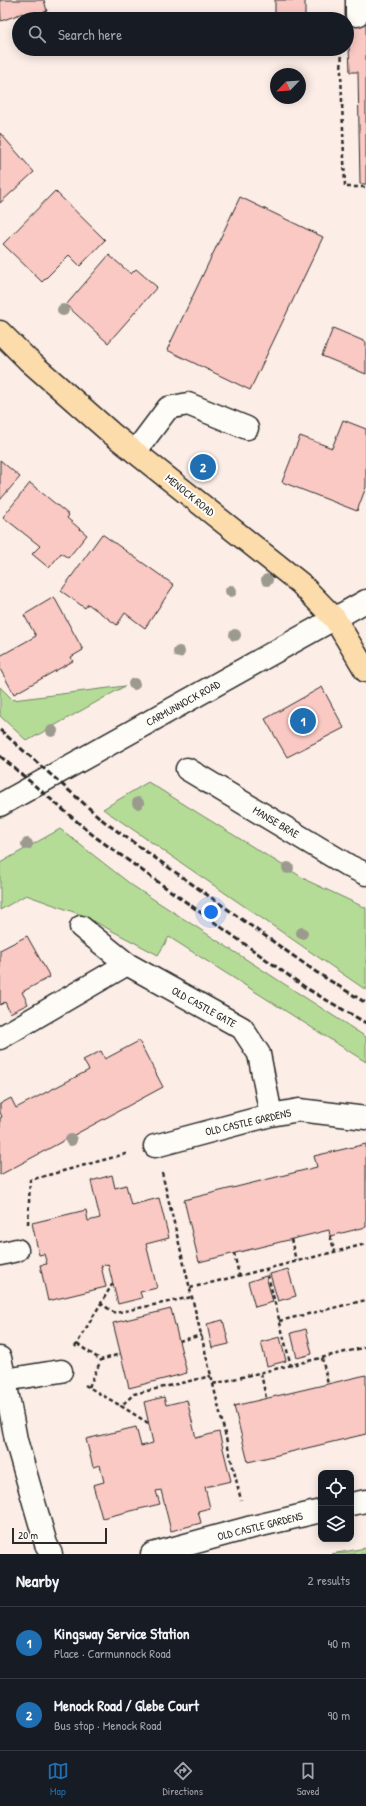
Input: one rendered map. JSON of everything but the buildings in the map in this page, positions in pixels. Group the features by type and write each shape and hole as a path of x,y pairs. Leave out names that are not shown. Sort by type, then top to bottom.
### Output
{"main road":[{"name":"MENOCK ROAD","path":"0,332 28,360 135,452 300,583 335,619 366,671"}],"street":[{"path":"135,452 168,408 188,404 247,428"},
{"name":"CARMUNNOCK ROAD","path":"0,805 366,601"},
{"name":"MANSE BRAE","path":"187,769 349,866 366,874"},
{"name":"OLD CASTLE GATE","path":"81,926 126,964 242,1028 259,1054 271,1115"},
{"path":"0,1038 126,964"},
{"name":"OLD CASTLE GARDENS","path":"155,1146 271,1115 299,1110 366,1118"},
{"path":"0,1358 16,1440 46,1544 51,1554"},
{"path":"5,1380 62,1371"},
{"path":"354,1503 366,1501"},
{"name":"OLD CASTLE GARDENS","path":"152,1554 248,1528 318,1512"}],"path":[{"path":"342,56 345,187 366,187"},
{"path":"9,1252 27,1247 30,1180 155,1146 248,1528"},
{"path":"330,1236 335,1252"},
{"path":"291,1239 296,1261"},
{"path":"190,1288 366,1244"},
{"path":"234,1253 239,1275"},
{"path":"266,1268 291,1366"},
{"path":"112,1283 62,1371 148,1422"},
{"path":"100,1303 115,1313 192,1297"},
{"path":"279,1321 366,1300"},
{"path":"179,1341 202,1335"},
{"path":"77,1344 101,1360"},
{"path":"213,1384 366,1347"},
{"path":"89,1387 101,1360 120,1354"},
{"path":"322,1358 328,1384"},
{"path":"261,1373 266,1398"},
{"path":"121,1406 134,1394 211,1376"}],"green space":[{"path":"125,686 27,741 0,716 0,687 13,700"},
{"path":"148,782 308,881 366,908 366,990 103,809"},
{"path":"60,829 133,886 366,1037 366,1062 169,937 158,955 82,915 26,895 0,910 0,863"},
{"path":"366,1548 366,1554 331,1554"}],"railway":[{"path":"0,730 106,823 316,972 366,1003"},
{"path":"0,756 94,836 306,988 366,1023"}],"place":[{"name":"Menock Road / Glebe Court","path":"203,467"},
{"name":"Kingsway Service Station","path":"303,721"}]}
